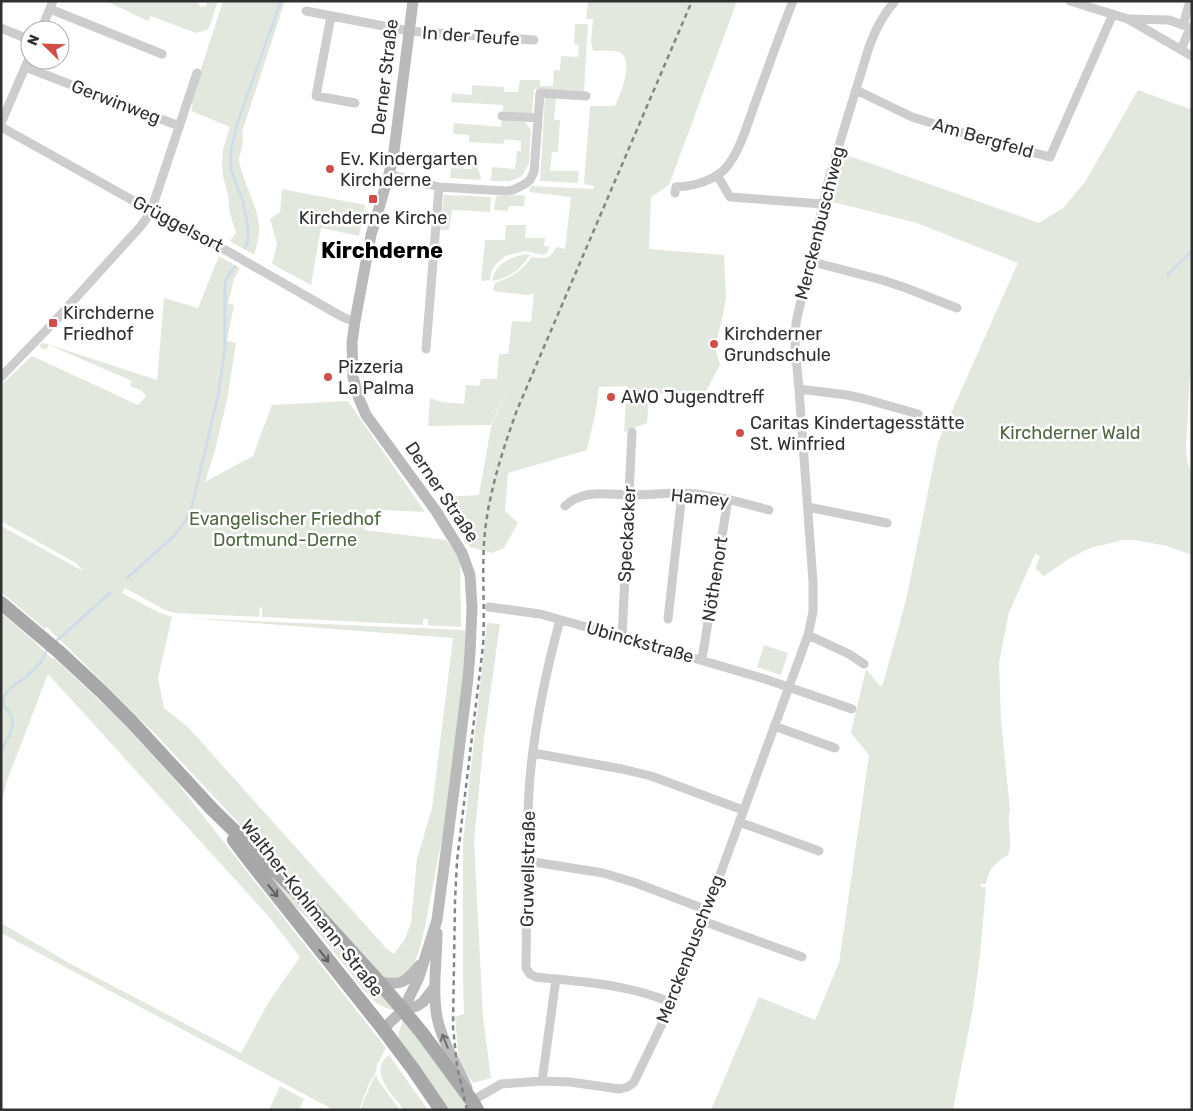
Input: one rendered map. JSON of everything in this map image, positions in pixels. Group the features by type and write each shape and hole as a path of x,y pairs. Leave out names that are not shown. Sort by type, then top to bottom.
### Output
{"main road":[{"name":"Derner Straße","path":"403,1010 419,977 436,920 470,654 472,607 470,576 462,553 424,493 366,415 353,377 352,342 355,320 371,235 390,174 413,1"},
{"name":"Walther-Kohlmann-Straße","path":"1,603 101,690 212,809 300,895 380,982 422,1033 475,1105"},
{"name":"Walther-Kohlmann-Straße","path":"212,809 252,864 384,1029 441,1110"},
{"path":"436,920 437,944 434,988 437,1016 440,1028 475,1105"},
{"path":"380,982 396,984 403,982 425,960"},
{"path":"384,1029 403,1010 423,1002 434,988"}],"street":[{"path":"675,193 676,187 702,183 717,175 725,168 736,151 793,1"},
{"name":"Merckenbuschweg","path":"475,1105 501,1084 542,1081 570,1082 619,1089 630,1086 634,1082 672,1003 808,635 813,612 813,582 799,389 794,346 796,323 829,178 875,30 894,1"},
{"path":"1070,1 1128,19 1192,56"},
{"path":"1183,25 1190,1"},
{"path":"45,20 52,5 162,54"},
{"name":"In der Teufe","path":"306,11 409,31 534,40"},
{"name":"Am Bergfeld","path":"856,90 912,117 983,140 1050,157 1114,14"},
{"path":"331,16 316,96 355,103"},
{"path":"1128,19 1169,20 1190,28 1182,50"},
{"path":"1,28 20,36"},
{"path":"1,123 24,70"},
{"name":"Gerwinweg","path":"33,70 179,126"},
{"path":"1,377 140,227 154,202 197,73"},
{"path":"390,174 439,187 512,190 530,180 534,172 540,93 586,96"},
{"path":"502,116 538,118"},
{"name":"Grüggelsort","path":"1,127 229,252 339,315 355,320"},
{"path":"717,175 730,196 823,204"},
{"path":"426,349 439,187"},
{"path":"810,261 882,280 957,308"},
{"path":"799,389 846,395 918,414"},
{"name":"Speckacker","path":"622,636 632,432"},
{"path":"668,619 682,493"},
{"name":"Hamey","path":"565,506 586,494 682,493 708,495 769,510"},
{"name":"Nöthenort","path":"702,659 728,499"},
{"path":"808,507 887,523"},
{"name":"Ubinckstraße","path":"489,607 540,614 702,659 789,686"},
{"name":"Gruwellstraße","path":"560,620 547,671 530,778 526,968 530,974 536,977 614,986 672,1003"},
{"path":"808,635 849,654 864,664"},
{"path":"789,686 852,709"},
{"path":"774,726 835,748"},
{"path":"533,753 651,776 743,810"},
{"path":"739,822 819,851"},
{"path":"527,861 603,873 636,883 707,910"},
{"path":"703,921 802,956"},
{"path":"542,1081 556,979"}],"green space":[{"path":"106,1 197,1 201,7 206,6 207,1 218,1 209,28 196,33 151,16 148,21"},
{"path":"223,1 285,1 242,132 240,164 256,209 259,225 254,255 230,241 236,233 230,214 222,166 223,149 230,127 191,111 193,104 190,103"},
{"path":"588,1 737,1 669,185 651,197 649,249 724,255 726,298 715,347 720,365 706,391 649,395 647,423 624,432 627,386 599,387 587,450 508,473 505,511 518,523 504,548 492,553 470,547 441,497 479,495 491,427 509,385 491,425 428,426 430,398 441,402 464,404 466,385 479,386 481,379 497,379 499,354 508,354 512,321 531,322 534,293 529,295 493,291 495,283 516,273 532,257 547,258 557,247 565,249 571,197 529,192 531,186 593,189 594,186 584,184 590,106 615,106 625,79 626,64 625,58 619,52 593,51 591,42 593,19 586,19"},
{"path":"575,24 588,24 584,91 534,89 532,115 503,111 503,105 451,102 452,93 472,95 472,85 504,87 504,92 518,92 520,80 540,80 540,86 553,86 554,70 560,70 561,56 578,57 579,45 574,44"},
{"name":"Kirchderner Wald","path":"1138,90 1192,110 1192,367 1190,371 1186,448 1192,478 1192,555 1167,546 1135,540 1123,540 1090,548 1070,558 1044,576 1036,569 1040,556 1035,554 1009,612 999,663 1001,719 1010,810 1010,849 1008,855 991,869 986,884 981,884 981,887 986,887 980,955 973,1008 953,1110 711,1110 759,997 815,1020 839,963 869,755 851,733 866,669 880,686 883,684 906,600 938,442 1018,263 917,223 829,201 841,153 1039,223 1063,208 1085,182"},
{"path":"545,97 556,97 554,120 560,120 558,152 552,152 550,171 579,171 578,183 540,181"},
{"path":"502,120 525,122 531,130 529,163 522,176 510,181 491,181 492,167 515,169 517,151 521,151 521,141 505,139 503,144 469,142 469,135 453,134 454,123 501,127"},
{"path":"472,165 477,166 481,180 450,178 451,168 472,169"},
{"path":"282,189 365,205 359,236 321,228 311,285 272,264 277,244 270,219 280,212"},
{"path":"444,195 491,197 490,212 452,210 449,230 440,230"},
{"path":"522,195 525,197 524,206 509,206 508,211 494,210 496,196"},
{"path":"506,225 526,225 525,238 545,238 544,246 550,247 544,255 525,251 505,256 495,265 491,272 490,280 481,281 485,240 505,240"},
{"path":"525,254 530,255 518,269 504,278 492,281 496,270 500,266"},
{"name":"Evangelischer Friedhof Dortmund-Derne","path":"219,256 240,268 234,279 228,303 234,305 227,341 236,343 227,400 205,482 253,456 272,405 348,401 425,512 366,509 364,530 446,540 460,559 461,627 428,625 428,619 423,619 423,625 262,617 262,608 260,607 259,617 174,613 125,588 122,593 158,612 172,617 158,678 164,708 188,727 386,948 394,954 405,939 411,923 417,859 432,808 453,638 187,618 465,631 465,663 447,812 419,951 414,964 404,976 389,979 382,976 158,737 47,627 45,629 1,592 1,526 83,571 76,563 1,521 1,385 32,356 138,405 146,397 142,391 130,386 132,381 49,345 46,350 39,345 44,343 157,380 164,298 198,308"},
{"path":"1,613 52,659 54,658 118,718 175,780 386,1048 359,1110 334,1110 1,933 1,923 69,963 241,1053 268,1003 300,957 270,918 48,674 8,778 1,803"},
{"path":"487,623 500,624 484,738 474,841 483,1017 491,1078 473,1083 459,1062 455,1017 464,1014 463,841"},
{"path":"764,645 788,653 781,675 757,667"},
{"path":"229,828 395,1006 393,1010 376,1003 363,989 307,918 292,904"},
{"path":"404,1017 471,1110 447,1110 398,1039"},
{"path":"389,1055 428,1110 404,1110 384,1083 381,1068 383,1061"},
{"path":"376,1074 378,1080 400,1110 360,1110"},
{"path":"280,1086 304,1099 299,1110 269,1110"}],"waterway":[{"path":"245,248 248,241 248,228 243,201 231,170 231,150 238,121 281,1"},
{"path":"1167,275 1192,251"},
{"path":"127,578 175,535 186,520 192,506 218,396 225,348 225,281 235,266"},
{"path":"54,643 110,593"},
{"path":"1,753 13,724 11,715 4,706 3,697 41,662 48,648"}],"railway":[{"path":"467,1110 457,1066 453,1027 455,901 457,861 483,646 483,556 488,509 501,458 517,410 692,1"}],"place":[{"name":"Ev. Kindergarten Kirchderne","path":"330,169"},
{"name":"Kirchderne Kirche","path":"373,199"},
{"name":"Kirchderne Friedhof","path":"53,323"},
{"name":"Kirchderner Grundschule","path":"714,344"},
{"name":"Pizzeria La Palma","path":"328,377"},
{"name":"AWO Jugendtreff","path":"611,397"},
{"name":"Caritas Kindertagesstätte St. Winfried","path":"740,433"}],"district":[{"name":"Kirchderne","path":"382,250"}]}
